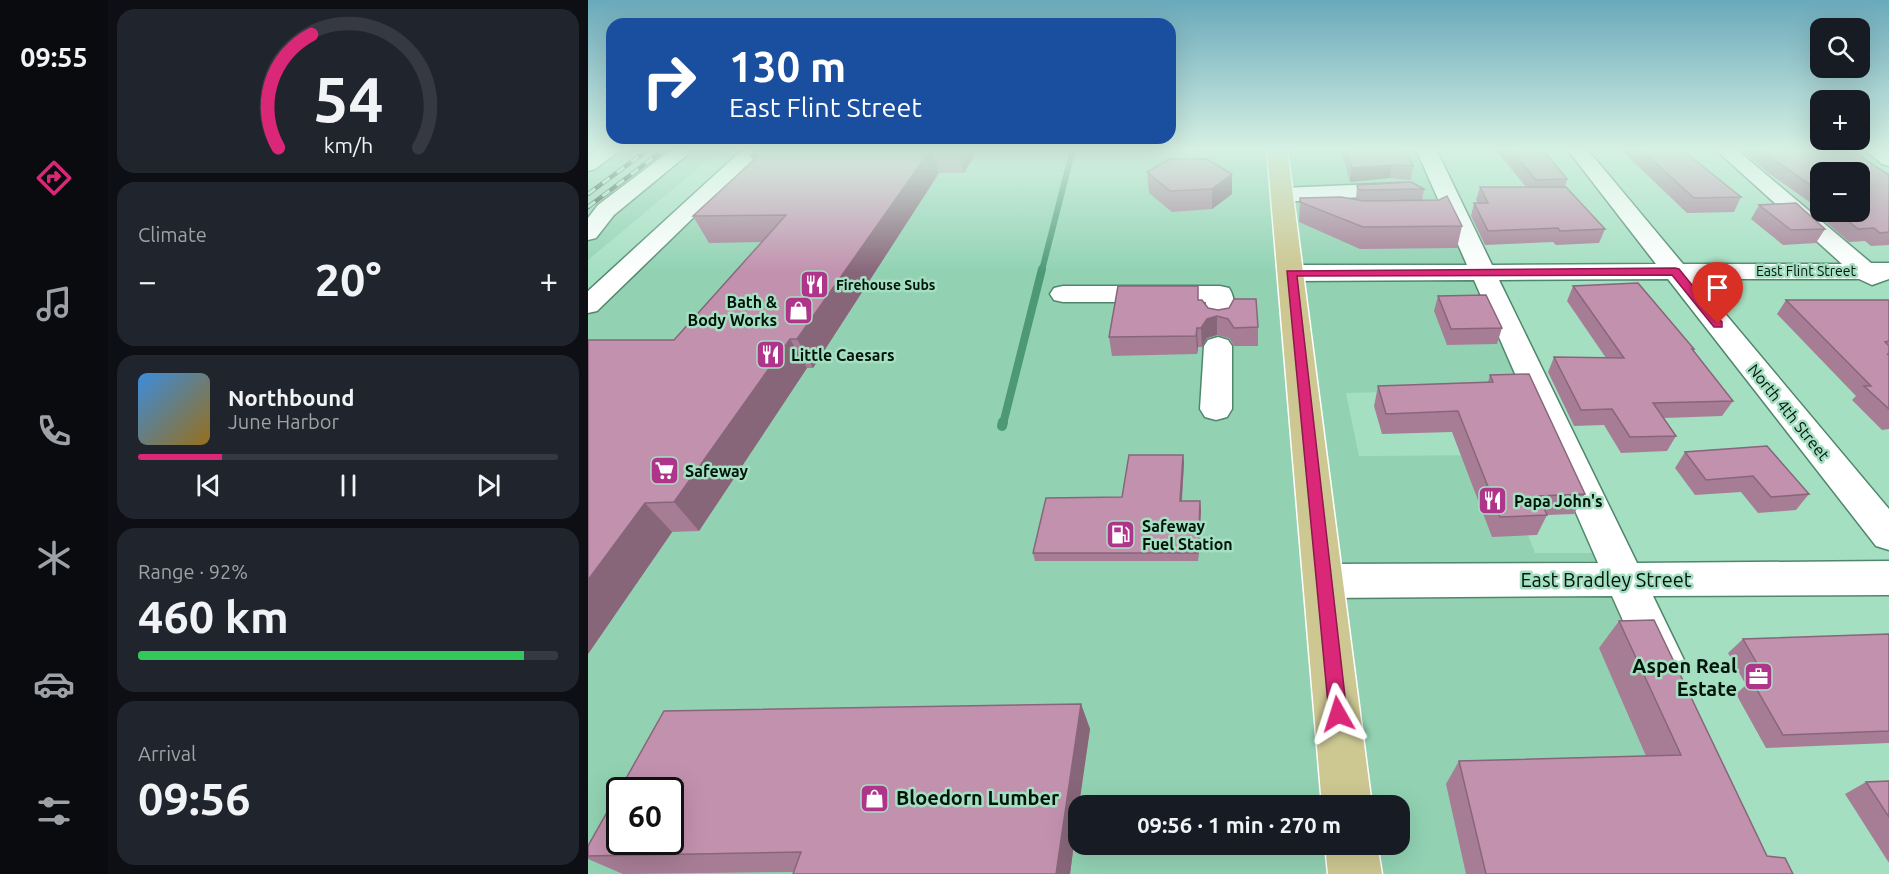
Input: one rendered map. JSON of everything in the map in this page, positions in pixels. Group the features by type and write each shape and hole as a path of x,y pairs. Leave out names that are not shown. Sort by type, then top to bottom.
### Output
{"main road":[{"path":"1282,190 1346,795"},
{"path":"1353,855 1355,874"}],"street":[{"path":"588,233 606,210 632,190"},
{"path":"588,305 711,190"},
{"path":"1283,201 1350,190"},
{"path":"1421,190 1434,196 1437,206 1435,211 1430,212"},
{"path":"1445,190 1674,685"},
{"name":"North 4th Street","path":"1609,190 1889,535"},
{"path":"1775,190 1876,271 1889,292"},
{"path":"1283,201 1352,212"},
{"name":"East Flint Street","path":"1291,273 1876,271"},
{"path":"1063,294 1220,308 1216,409"},
{"name":"East Bradley Street","path":"1324,581 1889,578"}],"shaded area":[{"path":"588,190 672,190 588,260"},
{"path":"711,190 1445,190 1536,388 1346,393 1359,456 1497,455 1535,553 1613,553 1763,874 588,874 588,305"}],"building":[{"path":"721,190 902,190 797,339 790,339 674,502 645,503 588,580 588,340 674,340 786,215 693,216"},
{"path":"1481,190 1569,190 1605,229 1560,231 1558,228 1488,231 1474,203 1488,203"},
{"path":"1685,190 1732,190 1741,197 1694,198"},
{"path":"1870,190 1889,190 1889,232 1880,233 1874,228 1858,229 1849,222 1870,222"},
{"path":"1447,196 1462,226 1363,227 1300,202 1300,198 1341,197 1364,201 1439,200"},
{"path":"1796,203 1810,216 1810,222 1817,222 1825,229 1791,230 1759,205"},
{"path":"1638,283 1694,349 1692,349 1733,401 1653,403 1676,436 1630,437 1612,409 1581,410 1554,357 1624,358 1573,286"},
{"path":"1118,286 1198,286 1198,300 1202,300 1208,308 1218,310 1229,308 1234,299 1256,299 1258,327 1234,328 1228,319 1217,316 1207,319 1201,328 1197,328 1196,336 1109,337"},
{"path":"1486,295 1502,328 1451,329 1438,296"},
{"path":"1786,300 1889,300 1889,341 1885,342 1889,346 1889,354 1887,354 1889,355 1889,409 1864,386 1871,386"},
{"path":"1529,374 1585,494 1539,496 1547,515 1500,517 1458,411 1386,414 1378,386 1493,382 1490,375"},
{"path":"1767,446 1809,494 1771,497 1753,476 1706,480 1685,452"},
{"name":"Safeway Fuel Station","path":"1129,455 1183,455 1180,501 1200,501 1198,553 1033,553 1046,498 1122,497"},
{"path":"1654,620 1767,856 1785,858 1793,874 1486,874 1459,761 1681,755 1619,621"},
{"path":"1889,634 1889,731 1783,735 1752,681 1767,681 1743,639"},
{"name":"Bloedorn Lumber","path":"1081,704 1056,874 793,874 801,852 684,854 684,777 627,777 664,711"},
{"path":"1889,781 1889,817 1866,782"},
{"name":"Bloedorn Lumber","path":"606,814 606,855 641,855 588,856 588,846"}],"waterway":[{"path":"1042,270 1063,190"},
{"path":"1003,424 1042,269"},
{"path":"1002,426 1003,422"}],"railway":[{"path":"588,194 594,190"},
{"path":"588,207 611,190"}],"place":[{"name":"Firehouse Subs","path":"815,285"},
{"name":"Bath & Body Works","path":"798,311"},
{"name":"Little Caesars","path":"770,355"},
{"name":"Safeway","path":"664,471"},
{"name":"Papa John's","path":"1493,501"},
{"name":"Safeway Fuel Station","path":"1121,535"},
{"name":"Aspen Real Estate","path":"1758,677"},
{"name":"Bloedorn Lumber","path":"875,798"}],"route":[{"path":"1338,714 1291,273 1675,272 1718,324"}]}
